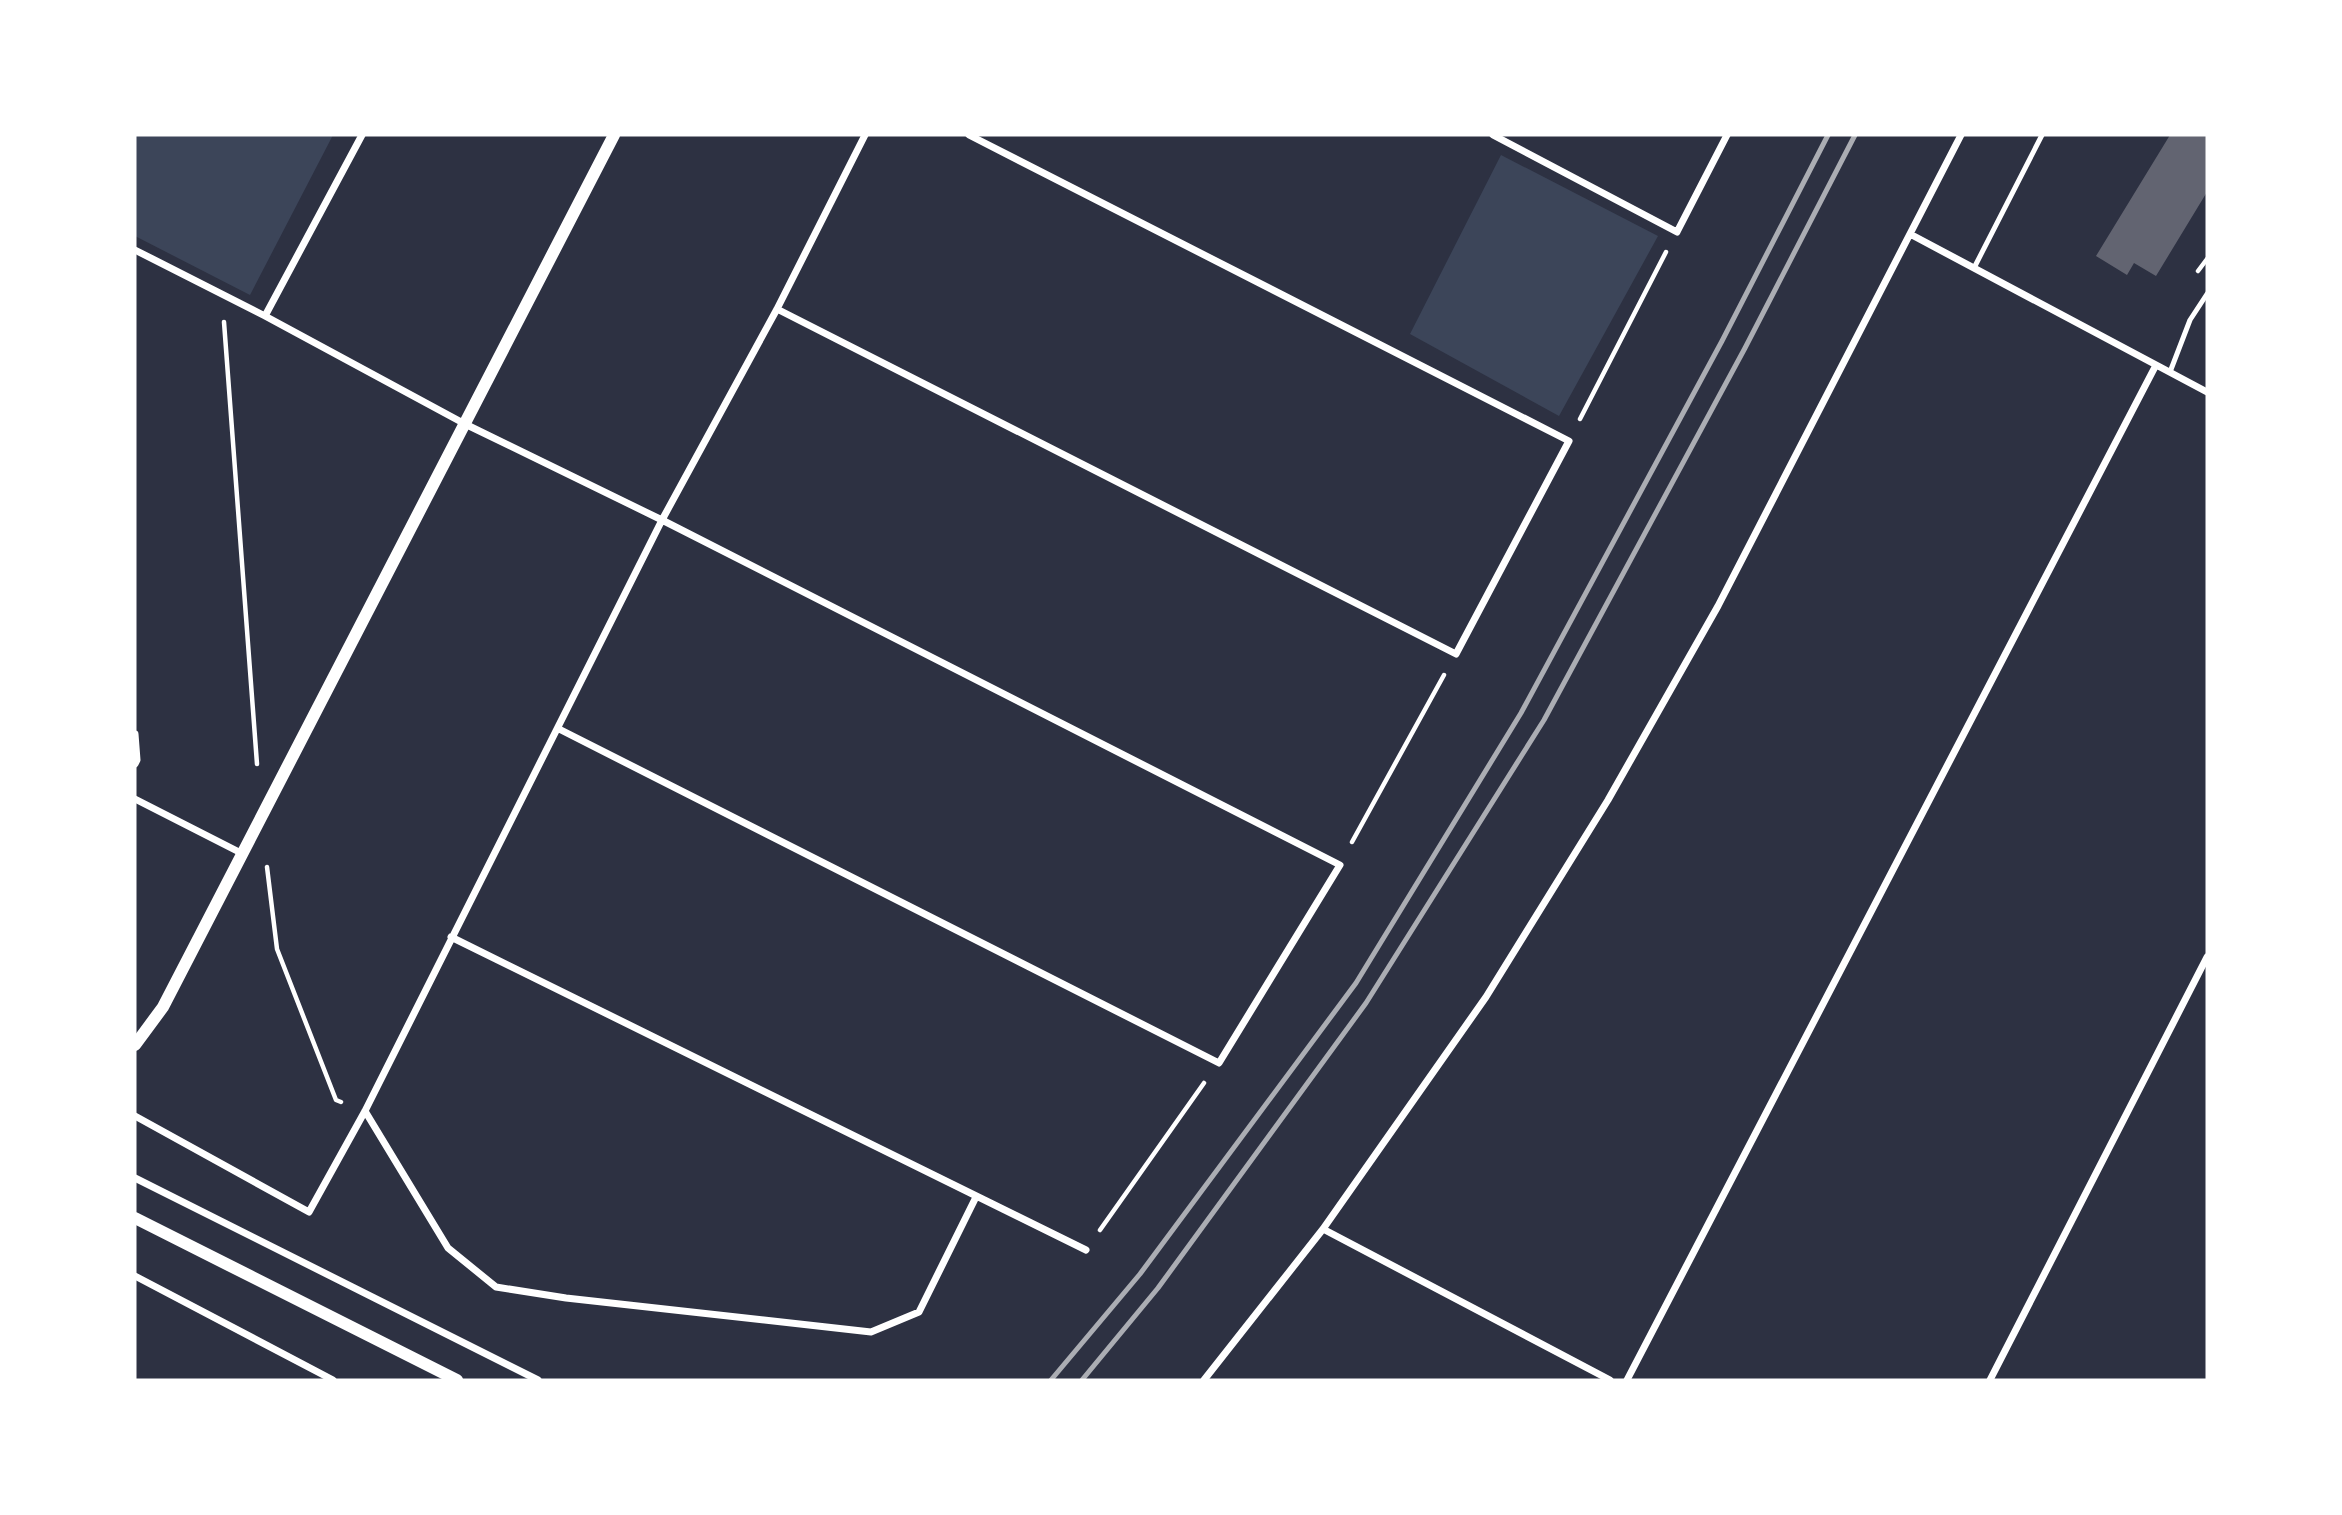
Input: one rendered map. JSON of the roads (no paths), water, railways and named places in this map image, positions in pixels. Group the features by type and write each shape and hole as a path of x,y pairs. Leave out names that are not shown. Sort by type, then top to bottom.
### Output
{"street":[{"path":"265,316 362,135"},
{"path":"135,1045 163,1007 614,135"},
{"path":"135,1116 309,1212 365,1111 662,520 777,309 865,135"},
{"path":"777,309 1456,654 1569,441 969,135"},
{"path":"1493,135 1677,232 1727,135"},
{"path":"1204,1380 1323,1229 1486,997 1608,800 1718,606 1961,135"},
{"path":"1910,234 2207,392"},
{"path":"135,250 466,424 662,520 1340,865 1219,1063 559,729"},
{"path":"1627,1380 2156,365"},
{"path":"135,734 135,764"},
{"path":"135,799 243,854"},
{"path":"451,937 1086,1250"},
{"path":"1990,1380 2207,957"},
{"path":"365,1111 448,1248 496,1287 566,1298 872,1332 919,1312 976,1197"},
{"path":"135,1178 538,1380"},
{"path":"135,1218 457,1380"},
{"path":"1323,1229 1610,1380"},
{"path":"135,1276 333,1380"}],"lane":[{"path":"1974,268 2042,135"},
{"path":"2170,372 2190,320 2207,294"}],"railway":[{"path":"1051,1380 1140,1274 1356,983 1521,713 1722,341 1828,135"},
{"path":"1082,1380 1158,1288 1366,1003 1544,720 1745,348 1855,135"}]}
